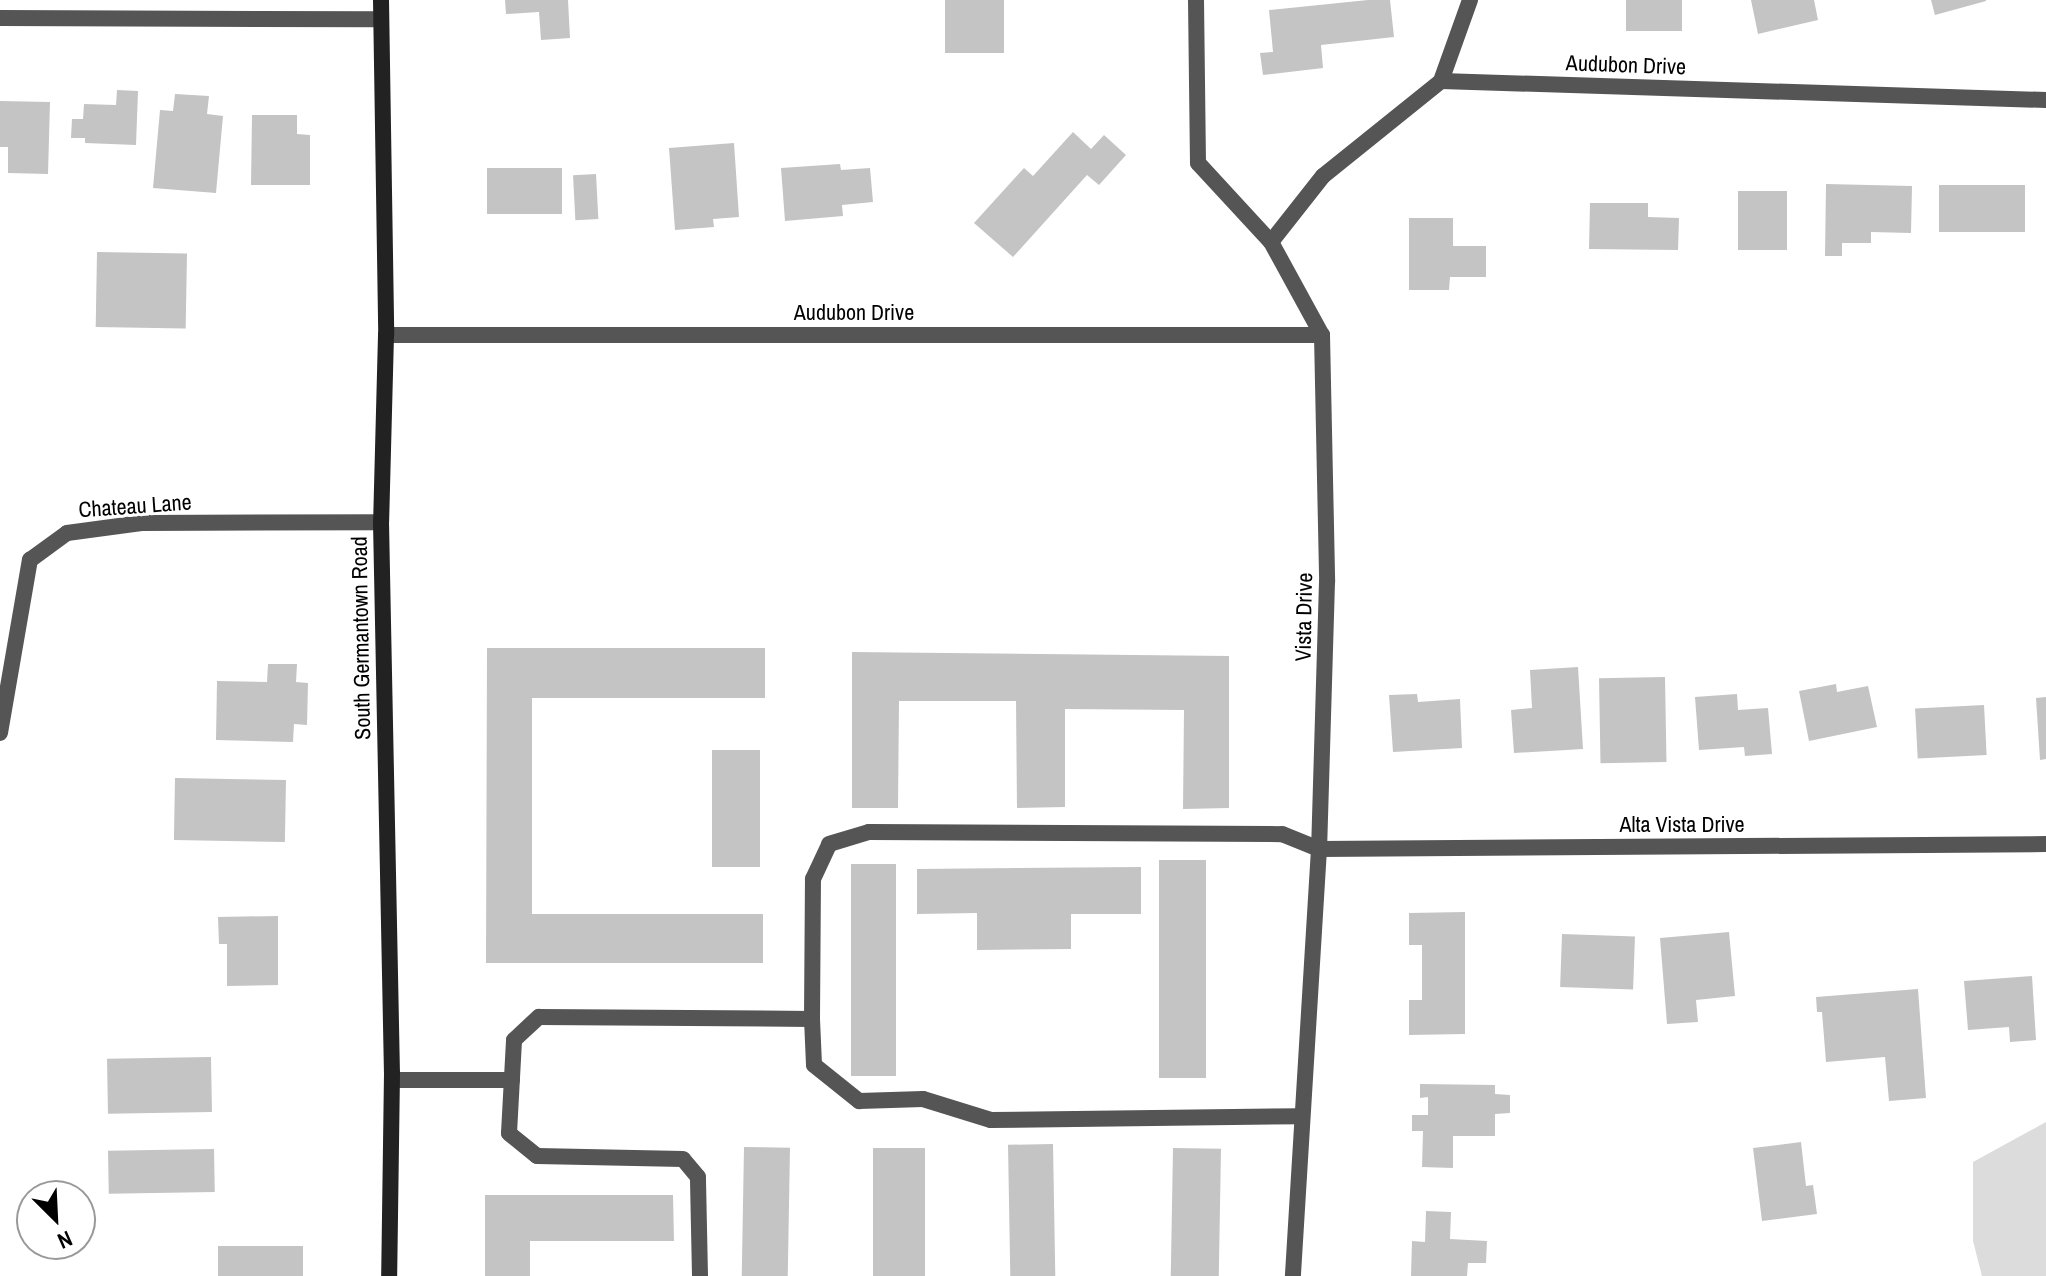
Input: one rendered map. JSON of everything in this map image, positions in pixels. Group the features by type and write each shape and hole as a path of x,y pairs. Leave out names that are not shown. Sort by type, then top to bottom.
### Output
{"main road":[{"name":"South Germantown Road","path":"381,0 386,335 381,522 392,1080 389,1276"}],"street":[{"name":"Vista Drive","path":"1196,0 1198,163 1271,242 1322,335 1327,582 1319,849 1293,1276"},
{"path":"1271,242 1323,176 1441,81 1470,0"},
{"path":"0,18 381,19"},
{"name":"Audubon Drive","path":"1441,81 2046,100"},
{"name":"Audubon Drive","path":"386,335 1322,335"},
{"name":"Chateau Lane","path":"0,733 30,560 67,533 141,523 381,522"},
{"path":"1301,1116 991,1120 923,1099 859,1101 814,1065 813,879 829,844 869,832 1282,834 1319,849"},
{"name":"Alta Vista Drive","path":"1319,849 2046,844"},
{"path":"700,1276 698,1177 683,1159 537,1156 509,1133 514,1040 539,1017 812,1019"},
{"path":"392,1080 512,1080"}],"shaded area":[{"path":"2046,1122 2046,1276 1982,1276 1973,1241 1973,1162"}],"building":[{"path":"505,0 568,0 570,38 541,40 539,12 506,14"},
{"path":"945,0 1004,0 1004,53 945,53"},
{"path":"1390,0 1394,37 1321,45 1323,68 1263,75 1260,53 1273,52 1269,10"},
{"path":"1626,0 1682,0 1682,31 1626,31"},
{"path":"1751,0 1814,0 1818,20 1758,34"},
{"path":"1931,0 1986,0 1986,1 1935,15"},
{"path":"117,90 138,91 136,145 85,143 85,138 71,138 72,119 83,119 84,104 116,105"},
{"path":"175,94 209,96 207,114 223,116 216,193 153,188 160,110 173,111"},
{"path":"0,101 50,102 48,174 8,173 8,147 0,147"},
{"path":"252,115 297,115 297,134 310,135 310,185 251,185"},
{"path":"1073,132 1091,149 1104,135 1126,155 1099,185 1087,175 1013,257 974,223 1024,168 1033,176"},
{"path":"734,143 739,217 713,219 714,227 675,230 669,148"},
{"path":"840,164 841,170 870,168 873,202 842,205 843,216 785,221 781,168"},
{"path":"487,168 562,168 562,214 487,214"},
{"path":"596,174 598,219 575,220 573,175"},
{"path":"1826,184 1912,186 1911,233 1871,232 1871,243 1842,243 1842,256 1825,256"},
{"path":"1939,185 2025,185 2025,232 1939,232"},
{"path":"1738,191 1787,191 1787,250 1738,250"},
{"path":"1590,203 1648,203 1648,217 1679,218 1678,250 1589,249"},
{"path":"1409,218 1453,218 1453,246 1486,246 1486,277 1450,277 1449,290 1409,290"},
{"path":"97,252 187,254 186,329 96,327"},
{"path":"487,648 765,648 765,698 532,698 532,914 763,914 763,963 486,963"},
{"path":"852,652 1229,656 1229,808 1183,809 1184,710 1065,709 1065,807 1017,808 1016,701 899,701 898,808 852,808"},
{"path":"268,664 297,664 296,682 308,683 307,725 294,724 293,742 216,740 217,681 267,682"},
{"path":"1578,667 1583,749 1514,753 1511,710 1532,708 1530,670"},
{"path":"1665,677 1666,762 1600,763 1599,678"},
{"path":"1836,684 1837,692 1868,686 1877,727 1809,741 1799,691"},
{"path":"1417,694 1418,702 1460,699 1462,748 1393,752 1389,695"},
{"path":"1737,694 1738,710 1768,708 1772,754 1745,756 1744,747 1699,750 1695,697"},
{"path":"2046,697 2046,759 2040,760 2036,698"},
{"path":"1984,705 1987,755 1918,759 1915,709"},
{"path":"712,750 760,750 760,867 712,867"},
{"path":"175,778 286,780 285,842 174,840"},
{"path":"1159,860 1206,860 1206,1078 1159,1078"},
{"path":"851,864 896,864 896,1076 851,1076"},
{"path":"1141,867 1141,914 1071,914 1071,949 977,950 977,913 917,914 917,869"},
{"path":"1465,912 1465,1034 1409,1035 1409,1000 1422,1000 1422,945 1409,945 1409,913"},
{"path":"278,916 278,985 227,986 227,944 219,944 218,917"},
{"path":"1729,932 1735,996 1696,1000 1698,1022 1667,1024 1660,938"},
{"path":"1562,934 1635,937 1633,990 1560,987"},
{"path":"2032,976 2036,1040 2010,1042 2009,1027 1968,1030 1964,981"},
{"path":"1918,989 1926,1098 1889,1101 1885,1057 1826,1062 1822,1012 1817,1012 1816,997"},
{"path":"211,1057 212,1112 108,1114 107,1059"},
{"path":"1420,1084 1495,1085 1495,1094 1510,1095 1510,1113 1495,1114 1495,1136 1453,1136 1453,1168 1422,1167 1423,1131 1412,1131 1412,1115 1428,1115 1428,1097 1420,1098"},
{"path":"1801,1142 1806,1186 1813,1185 1817,1214 1762,1221 1753,1148"},
{"path":"1053,1144 1055,1276 1010,1276 1008,1145"},
{"path":"744,1147 790,1148 788,1276 742,1276"},
{"path":"873,1148 925,1148 925,1276 873,1276"},
{"path":"1173,1148 1221,1149 1219,1276 1171,1276"},
{"path":"214,1149 215,1192 109,1194 108,1151"},
{"path":"485,1195 673,1195 674,1241 530,1241 530,1276 485,1276"},
{"path":"1426,1211 1451,1212 1450,1239 1487,1241 1486,1263 1468,1263 1467,1276 1411,1276 1412,1241 1425,1242"},
{"path":"218,1246 303,1246 303,1276 218,1276"}]}
